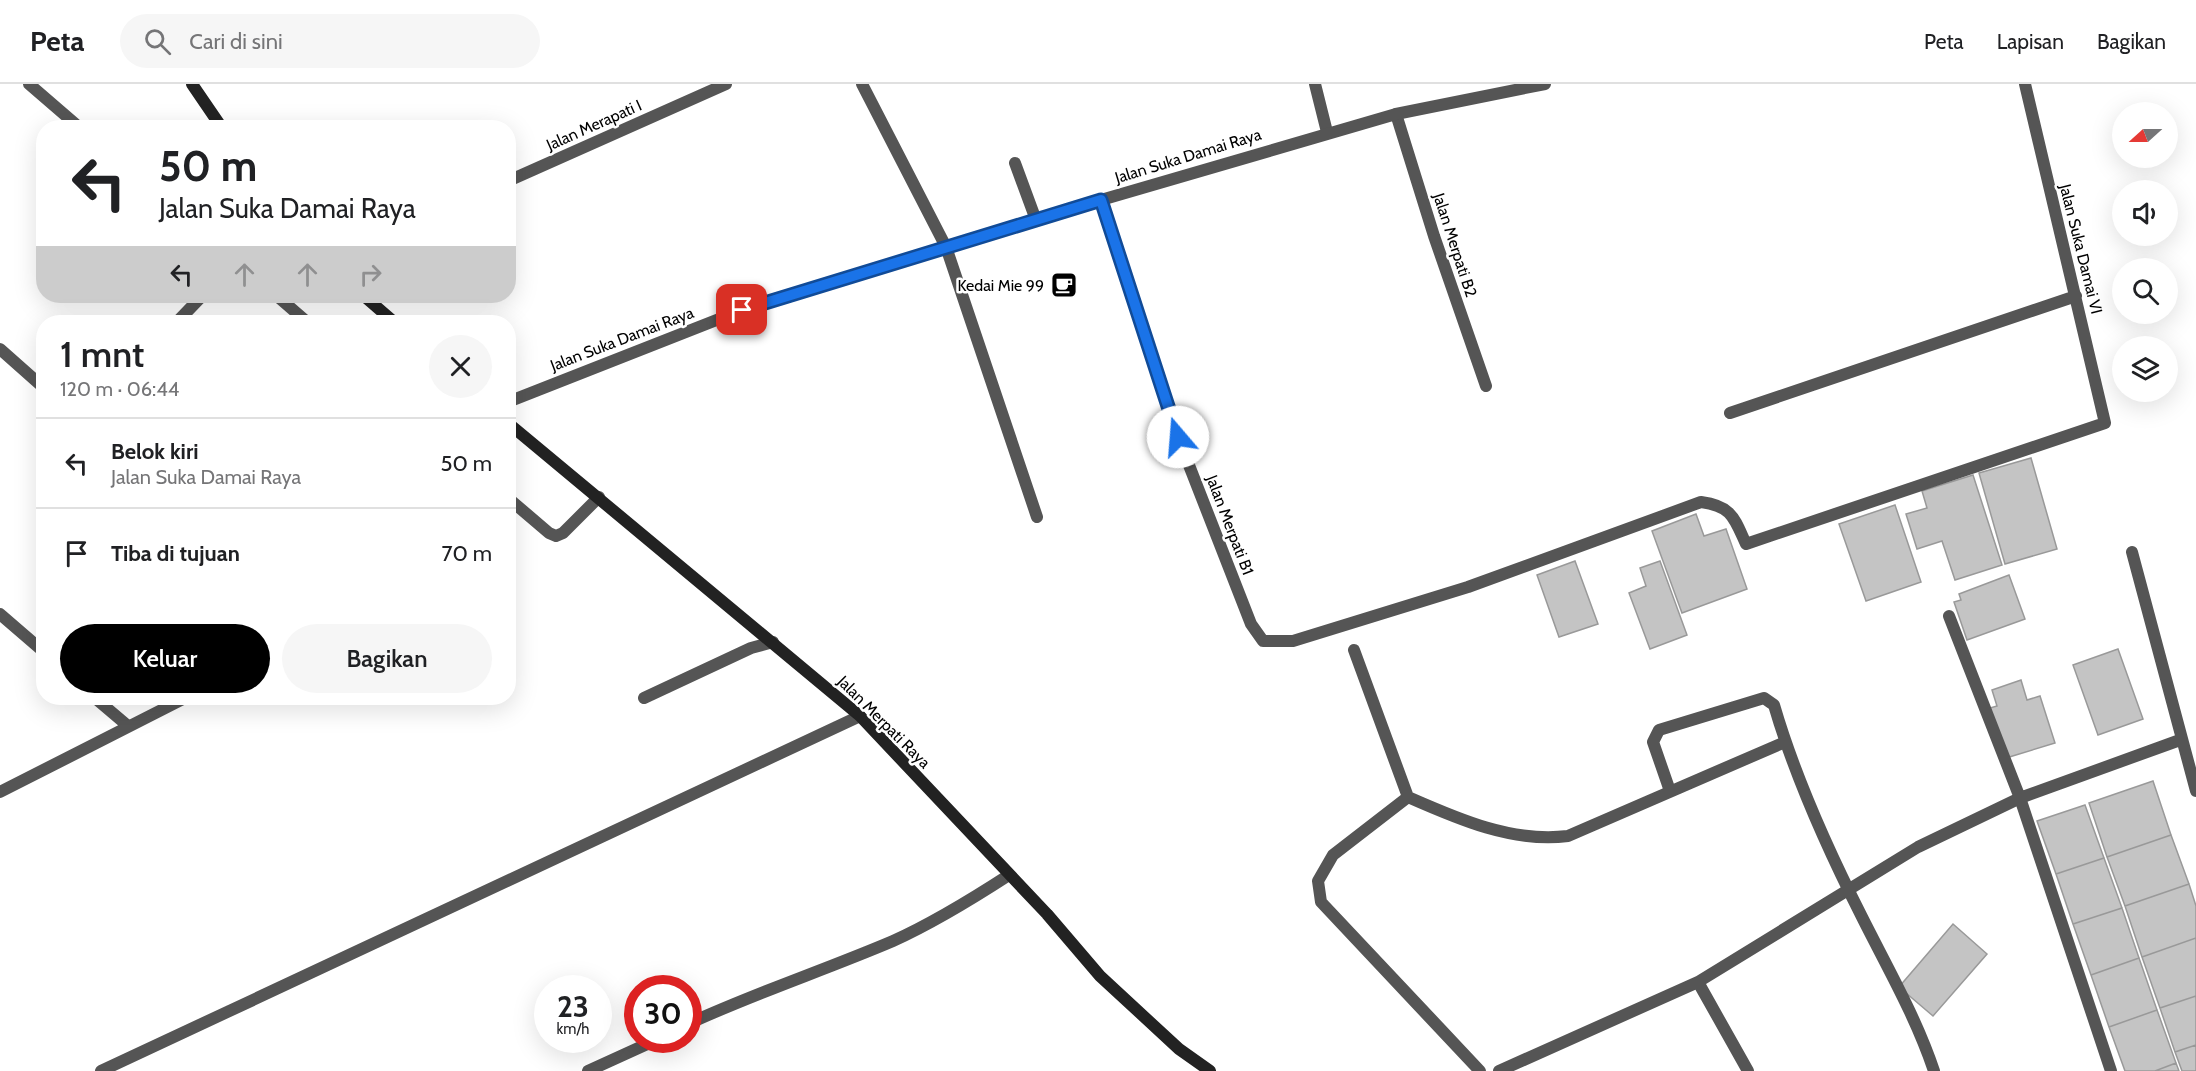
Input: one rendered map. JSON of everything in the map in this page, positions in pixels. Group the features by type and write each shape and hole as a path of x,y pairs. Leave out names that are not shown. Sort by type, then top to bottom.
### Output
{"main road":[{"path":"192,84 217,120"},
{"path":"372,303 386,315"},
{"name":"Jalan Merpati Raya","path":"516,430 860,716 1047,914 1100,976 1179,1049 1210,1071"}],"street":[{"path":"29,84 71,120"},
{"name":"Jalan Merapati I","path":"516,177 726,84"},
{"path":"862,84 946,248 1038,517"},
{"path":"1315,84 1327,132"},
{"name":"Jalan Suka Damai Raya","path":"516,399 742,310 1101,200 1327,132 1396,114 1545,84"},
{"name":"Jalan Suka Damai VI","path":"2025,84 2105,423"},
{"name":"Jalan Merpati B2","path":"1396,114 1434,236 1486,386"},
{"path":"1016,163 1036,220"},
{"name":"Jalan Merpati B1","path":"1101,200 1178,437 1251,624 1263,641 1293,641 1468,587 1701,502 1715,504 1731,512 1746,544 2105,423"},
{"path":"1730,413 2076,296"},
{"path":"184,315 195,303"},
{"path":"285,303 299,315"},
{"path":"0,349 36,381"},
{"path":"516,505 549,533 556,536 563,533 599,497"},
{"path":"2132,552 2180,740 2196,791"},
{"path":"0,614 36,645"},
{"path":"1949,616 2019,798 2111,1071"},
{"path":"644,698 751,648 773,642"},
{"path":"1354,650 1408,797 1473,825 1547,838 1568,836 1785,742"},
{"path":"1670,791 1653,742 1659,730 1764,698 1774,705 1785,742 1849,892 1923,1040 1934,1071"},
{"path":"103,705 128,726"},
{"path":"0,792 171,705"},
{"path":"101,1071 860,716"},
{"path":"1499,1071 1698,982 1849,892 1918,847 2019,798 2180,740"},
{"path":"1408,797 1333,855 1318,881 1321,902 1480,1071"},
{"path":"702,1018 894,940 965,903 1009,875"},
{"path":"1698,982 1748,1071"},
{"path":"588,1071 627,1053"}],"building":[{"path":"2031,458 2057,549 2005,564 1979,473"},
{"path":"1973,475 2002,565 1955,580 1942,541 1917,549 1906,514 1927,508 1922,491"},
{"path":"1895,505 1921,582 1866,601 1839,524"},
{"path":"1696,514 1704,536 1726,529 1747,589 1682,613 1652,531"},
{"path":"1575,561 1598,624 1559,637 1537,575"},
{"path":"1660,561 1687,635 1650,649 1629,593 1646,586 1640,568"},
{"path":"2009,575 2025,619 1967,640 1954,602 1961,600 1959,594"},
{"path":"2118,649 2143,719 2098,735 2073,665"},
{"path":"2021,680 2027,700 2040,696 2055,743 2006,758 1990,708 1997,706 1992,690"},
{"path":"2153,781 2171,835 2107,857 2089,803"},
{"path":"2085,805 2104,858 2056,874 2037,821"},
{"path":"2171,835 2189,884 2125,906 2107,857"},
{"path":"2104,858 2122,908 2073,924 2056,874"},
{"path":"2189,884 2196,906 2196,938 2142,957 2125,906"},
{"path":"2122,908 2139,958 2091,975 2073,924"},
{"path":"1953,924 1987,954 1933,1016 1899,987"},
{"path":"2196,938 2196,996 2160,1008 2142,957"},
{"path":"2139,958 2157,1010 2109,1027 2091,975"},
{"path":"2196,996 2196,1045 2175,1052 2160,1008"},
{"path":"2157,1010 2176,1063 2155,1071 2125,1071 2109,1027"},
{"path":"2196,1045 2196,1071 2182,1071 2175,1052"},
{"path":"2176,1063 2179,1071 2155,1071"}],"place":[{"name":"Kedai Mie 99","path":"1064,285"}],"route":[{"path":"742,310 1101,200 1178,437"}]}
